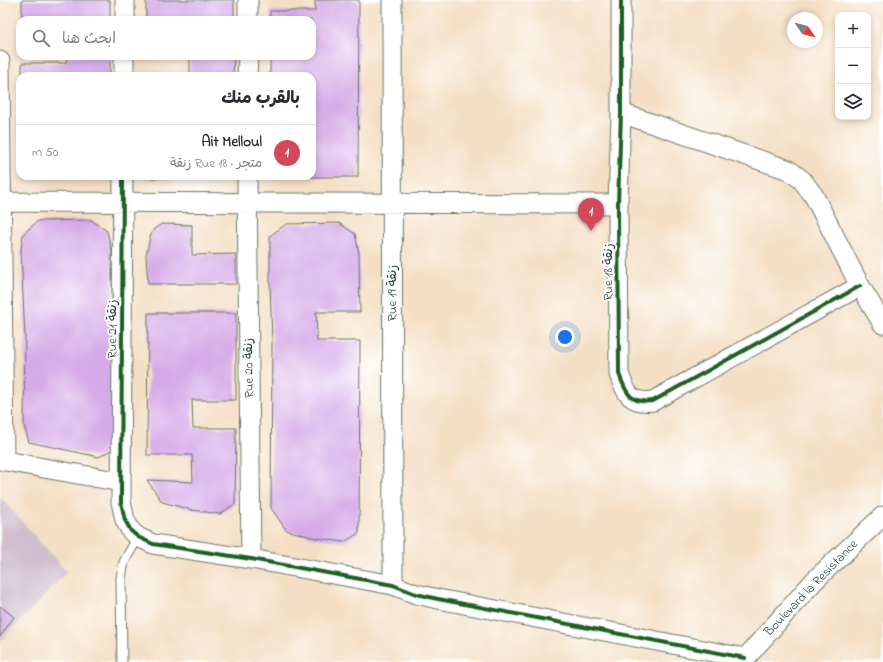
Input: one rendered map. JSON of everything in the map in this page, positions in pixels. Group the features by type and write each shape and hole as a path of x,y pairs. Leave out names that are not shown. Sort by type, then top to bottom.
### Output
{"street":[{"path":"125,0 125,16"},
{"path":"248,0 248,16"},
{"name":"Rue 19 زنقة","path":"392,0 392,585"},
{"name":"Rue 18 زنقة","path":"621,0 621,113 618,204 619,374 624,388 629,396 641,403 653,401 860,286"},
{"path":"124,60 124,72"},
{"path":"247,72 248,60"},
{"path":"0,62 2,460 121,482"},
{"path":"621,113 789,170 802,180 814,196 860,286 883,324"},
{"name":"Rue 21 زنقة","path":"123,180 121,502 125,520 131,531 138,536"},
{"name":"Rue 20 زنقة","path":"247,180 251,559"},
{"path":"1,202 618,204"},
{"name":"Boulevard la Resistance","path":"743,660 814,581 883,516"},
{"path":"138,536 153,544 251,559 392,585 416,594 438,599 743,660"}],"lane":[{"path":"122,662 121,578 124,562 138,536"}],"shaded area":[{"path":"0,497 67,572 0,642"}],"building":[{"path":"22,0 110,0 110,16 22,16"},
{"path":"146,0 234,0 234,16 146,16"},
{"path":"315,0 359,0 358,177 316,177 316,72 270,72 270,60 316,60 316,16 270,16 270,11 315,11"},
{"path":"66,60 110,60 110,72 22,72 22,63 66,63"},
{"path":"190,60 234,60 233,72 190,72"},
{"path":"91,220 107,231 112,251 113,449 99,457 29,442 24,426 25,338 21,251 23,234 38,221"},
{"path":"339,223 355,234 359,253 360,312 316,312 317,341 360,341 359,533 344,542 316,538 286,530 271,508 272,341 270,236 286,224"},
{"path":"162,224 192,225 192,255 236,254 236,284 148,284 146,255 150,237 154,229"},
{"path":"148,313 236,313 236,400 192,400 193,428 236,428 235,504 220,514 192,510 162,502 147,480 193,482 192,455 147,455"},
{"path":"0,606 14,617 0,637"}],"cycle path":[{"path":"621,0 621,113 618,204 619,374 624,387 630,396 639,401 653,401 860,286"},
{"path":"123,180 121,502 125,520 131,531 138,537 153,544 251,559 393,585 416,594 438,599 745,658"}],"place":[{"name":"Ait Melloul","path":"591,231"}]}
